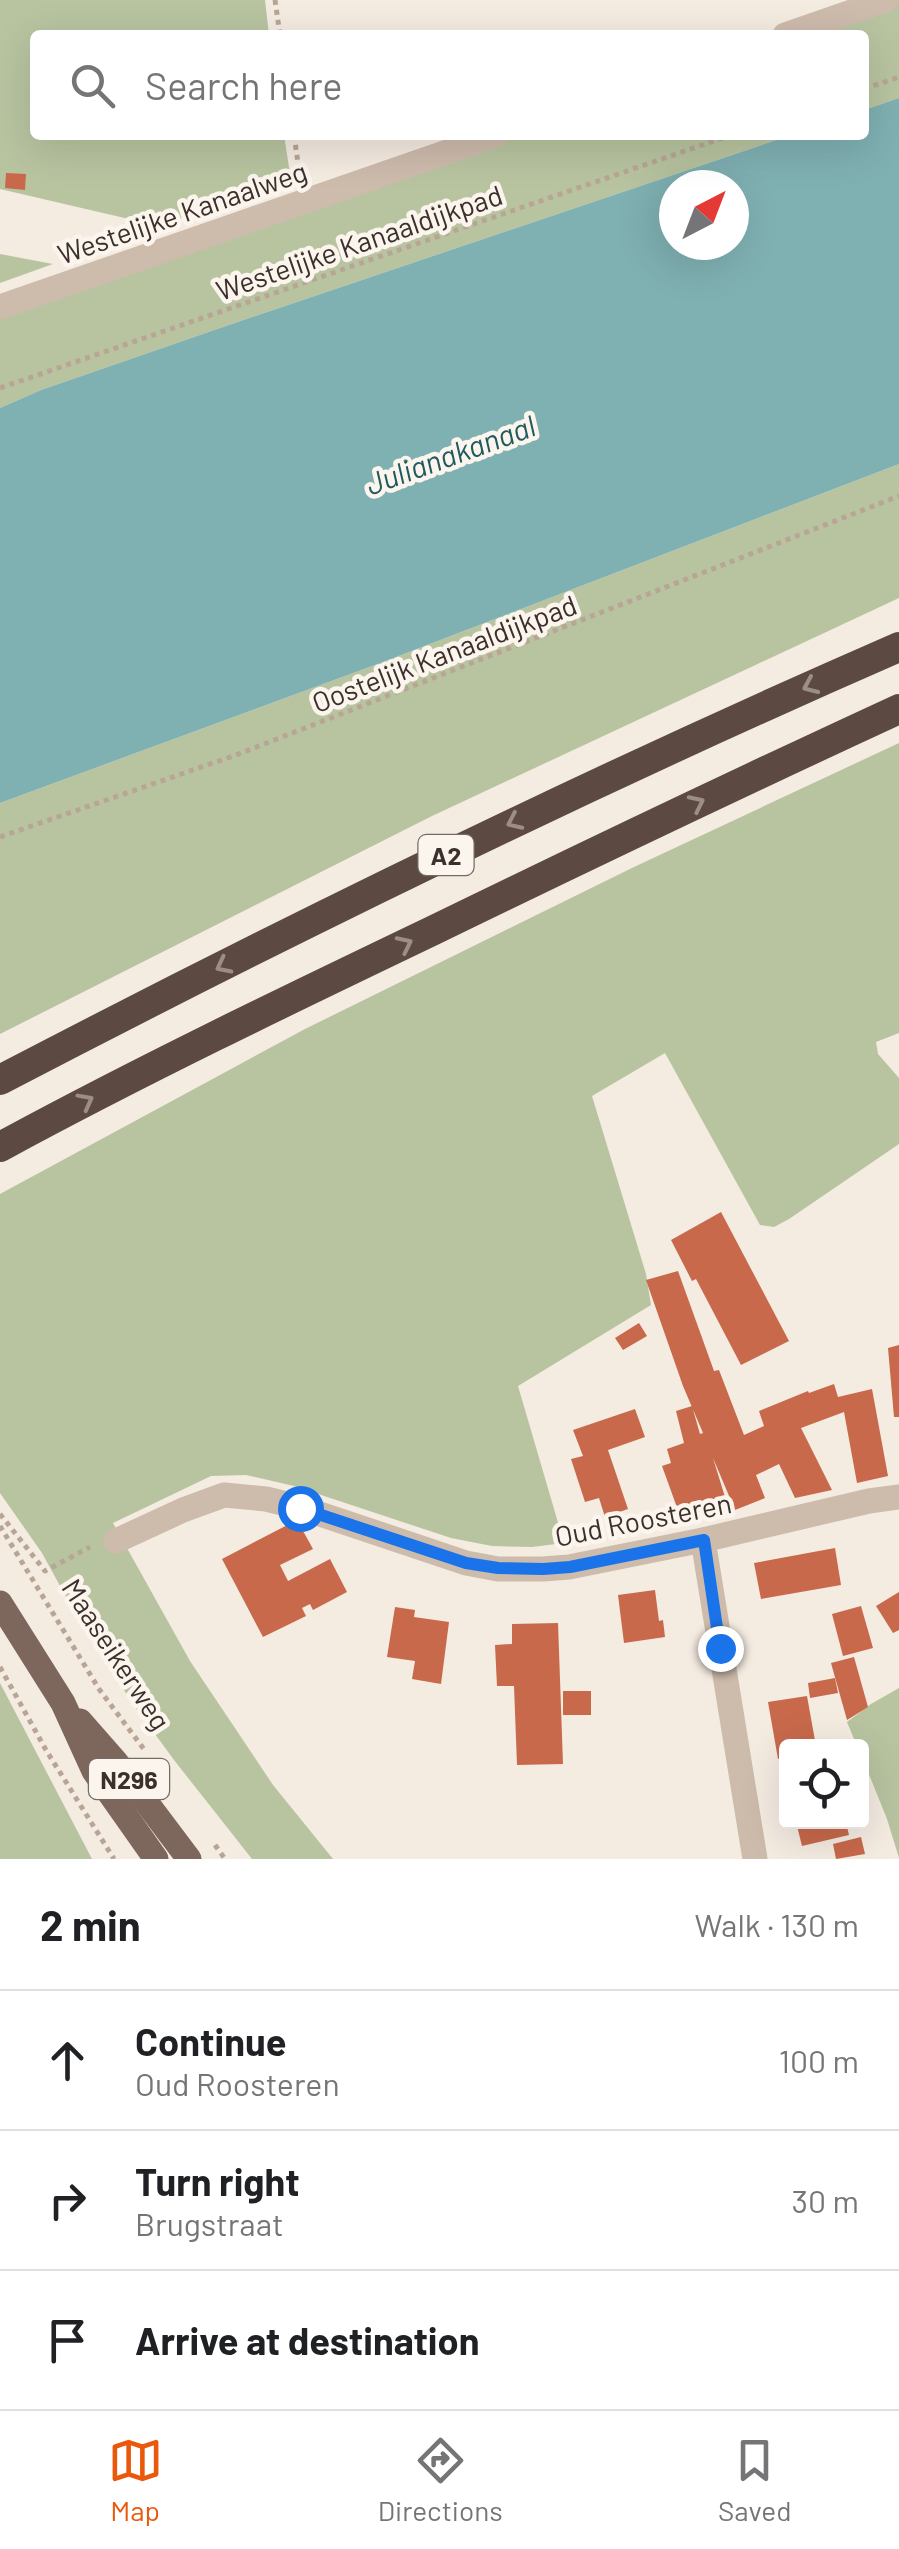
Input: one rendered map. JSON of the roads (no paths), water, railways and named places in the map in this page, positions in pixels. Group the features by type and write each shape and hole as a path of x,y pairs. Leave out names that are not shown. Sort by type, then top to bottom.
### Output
{"highway":[{"name":"A2","path":"0,1080 477,839 899,647"},
{"name":"A2","path":"0,1147 317,986 899,709"}],"main road":[{"name":"N296","path":"0,1603 63,1703 94,1771 156,1859"},
{"name":"N296","path":"63,1703 116,1762 189,1859"}],"street":[{"path":"799,30 886,0"},
{"name":"Westelijke Kanaalweg","path":"0,307 482,140"},
{"name":"Oud Roosteren","path":"103,1544 224,1494 266,1498 466,1563 543,1569 704,1540 899,1497"},
{"path":"704,1540 755,1859"}],"water":[{"name":"Julianakanaal","path":"899,98 899,464 383,662 0,803 0,408 41,390 659,180 659,260 749,260 749,170 687,170 776,140 869,140 869,108"}]}
